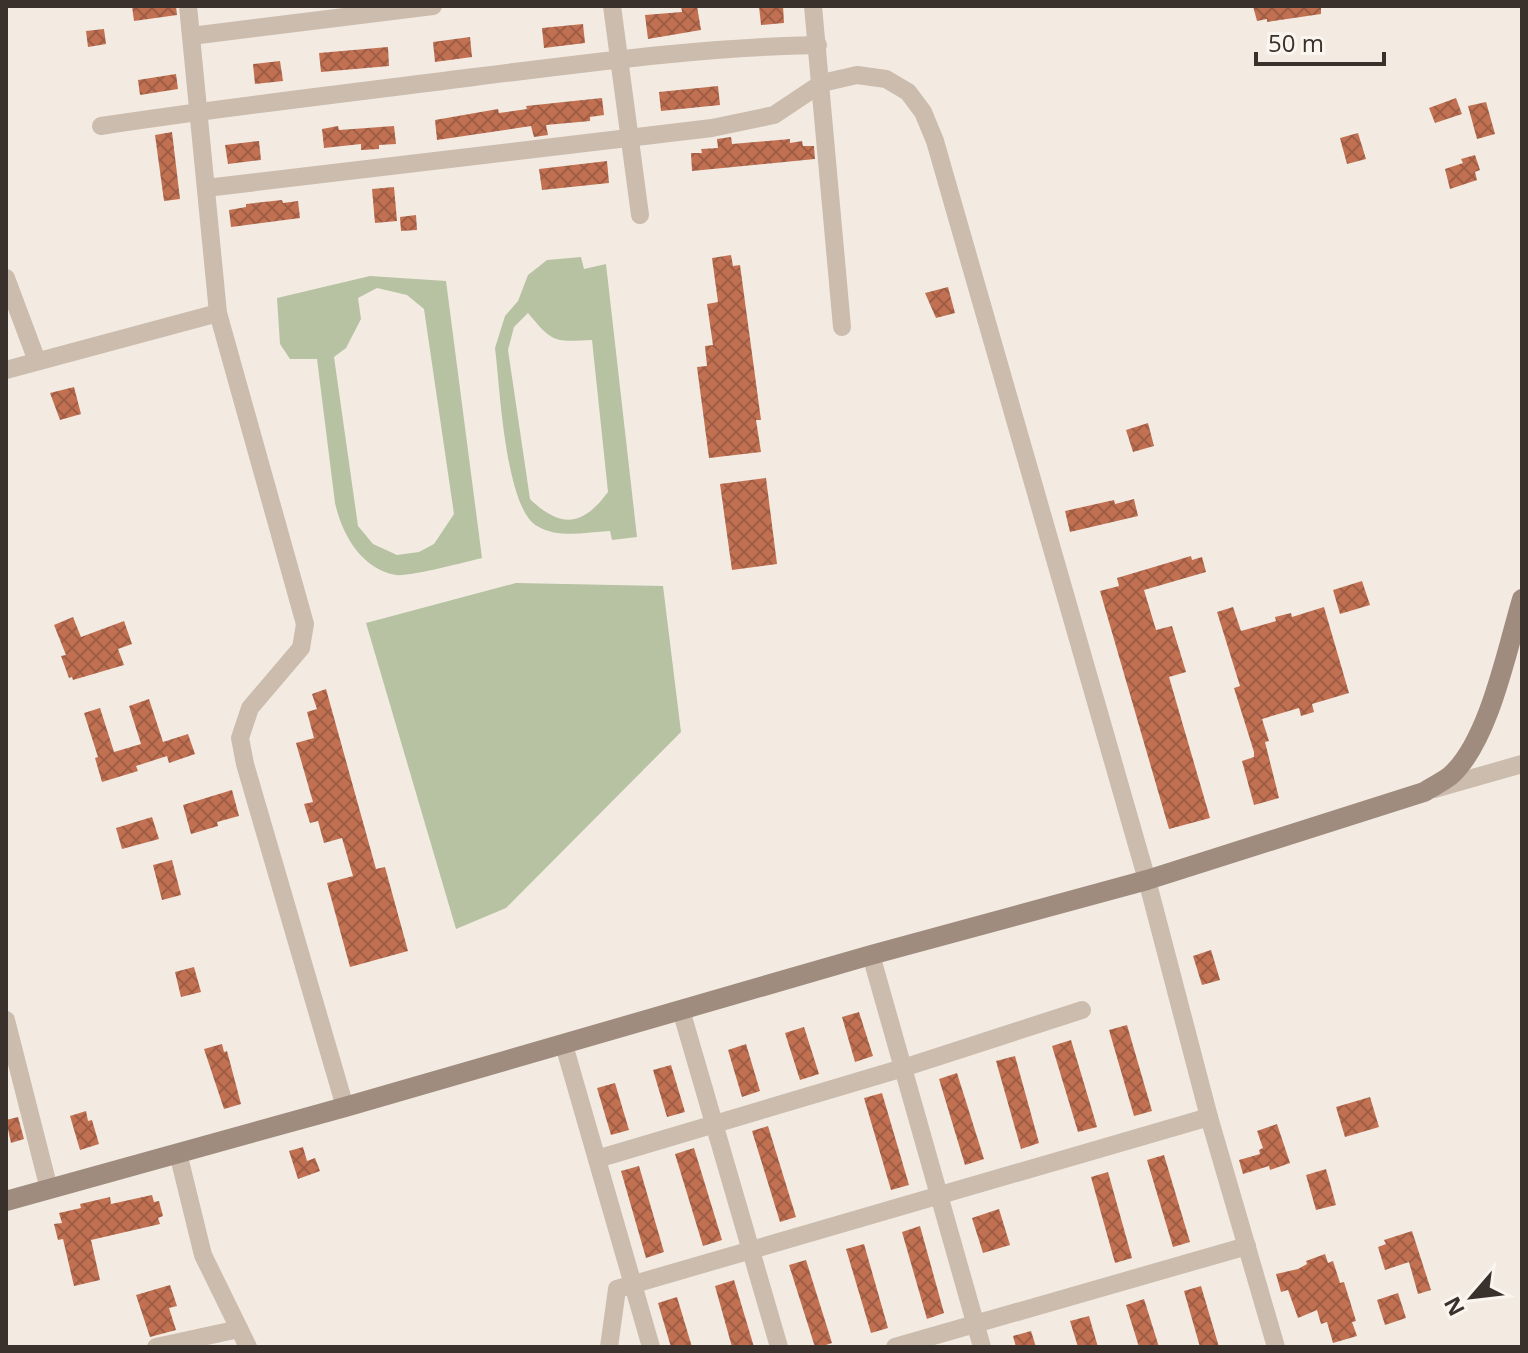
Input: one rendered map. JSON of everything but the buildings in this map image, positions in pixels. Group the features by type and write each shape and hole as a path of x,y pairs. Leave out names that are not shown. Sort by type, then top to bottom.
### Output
{"street":[{"path":"188,6 218,313 305,624 301,648 250,708 240,738 345,1107"},
{"path":"191,36 433,6"},
{"path":"612,6 640,215"},
{"path":"813,6 842,327"},
{"path":"101,126 619,59 760,46 818,45"},
{"path":"206,188 712,128 774,115 822,83 857,75 886,79 908,92 923,112 944,171 1147,880 1209,1117 1276,1347"},
{"path":"6,278 37,361"},
{"path":"6,370 218,313"},
{"path":"1424,792 1449,777 1463,761 1486,718 1522,599"},
{"path":"6,1201 564,1045 871,955 1147,880 1519,764"},
{"path":"871,955 982,1347"},
{"path":"681,1010 779,1347"},
{"path":"597,1159 903,1068 1082,1010"},
{"path":"6,1020 49,1189"},
{"path":"564,1045 651,1347"},
{"path":"609,1347 617,1289 1209,1117"},
{"path":"178,1153 203,1255 248,1347"},
{"path":"895,1347 1247,1246"},
{"path":"156,1347 239,1329"}],"green space":[{"path":"581,257 584,269 606,264 637,537 612,540 610,531 573,534 545,530 526,515 518,496 506,444 495,348 505,316 518,301 528,275 547,260","holes":["528,313 555,338 592,340 608,492 590,512 571,520 552,515 530,499 508,350 514,327"]},
{"path":"370,276 446,281 482,558 424,572 396,575 373,566 355,548 335,503 317,359 290,359 280,344 277,298","holes":["377,288 407,295 424,309 454,514 434,544 419,552 397,555 373,544 358,526 334,357 346,348 361,319 358,298"]},
{"path":"516,583 663,586 681,732 506,908 456,929 366,623"}]}
